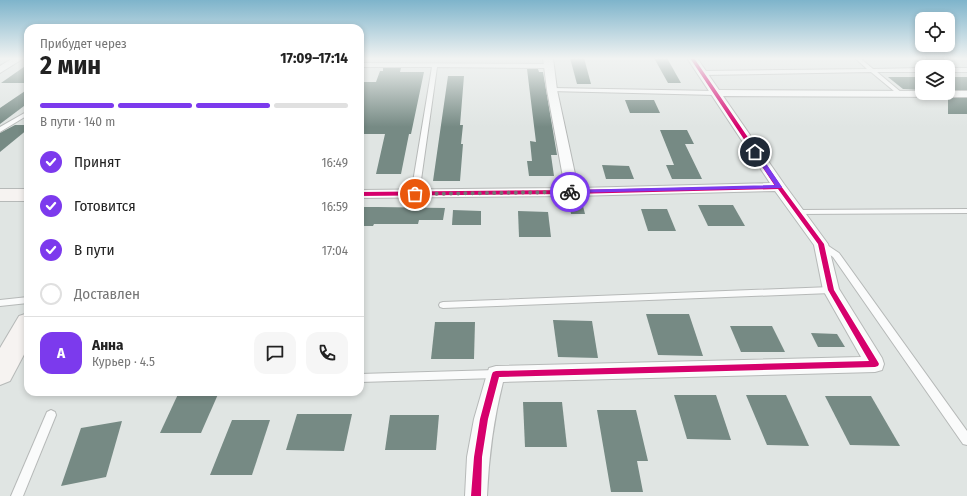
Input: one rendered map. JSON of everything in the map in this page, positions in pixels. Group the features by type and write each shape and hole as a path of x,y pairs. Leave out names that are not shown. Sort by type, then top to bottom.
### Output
{"street":[{"path":"551,81 572,192"},
{"path":"476,496 478,457 484,420 496,374 875,364 831,290 821,244 779,187 708,81"},
{"path":"716,93 967,94"},
{"path":"364,194 572,192 779,187"},
{"path":"0,194 24,195"},
{"path":"0,373 24,330"}],"lane":[{"path":"415,194 433,81"},
{"path":"886,81 900,94"},
{"path":"552,90 716,93"},
{"path":"0,130 24,115"},
{"path":"798,212 967,211"},
{"path":"821,244 836,255 967,440"},
{"path":"443,306 831,290"},
{"path":"0,303 24,300"},
{"path":"364,378 496,374"},
{"path":"17,496 51,415"}],"building":[{"path":"4,81 24,81 24,83 1,83"},
{"path":"422,81 401,174 376,174 385,134 364,134 364,82"},
{"path":"447,81 464,81 460,125 463,125 461,144 463,144 460,181 433,181"},
{"path":"528,81 545,81 557,155 551,155 554,176 529,176 527,161 532,161 530,141 536,142"},
{"path":"576,81 590,81 591,84 577,84"},
{"path":"667,81 680,81 681,83 668,83"},
{"path":"893,81 915,81 915,90 903,89"},
{"path":"955,81 967,81 967,90 955,90"},
{"path":"24,92 24,106 0,124 0,108"},
{"path":"955,98 967,98 967,114 948,114 948,100 955,100"},
{"path":"625,100 654,100 660,113 630,113"},
{"path":"15,125 24,125 24,132 0,152 0,133"},
{"path":"660,130 687,130 694,144 685,144 702,179 672,179 666,165 674,165"},
{"path":"602,165 629,166 634,179 606,179"},
{"path":"568,198 581,198 585,214 571,214"},
{"path":"698,205 733,205 745,226 708,226"},
{"path":"364,207 445,208 443,220 419,220 418,224 374,224 373,226 364,226"},
{"path":"641,209 667,209 676,231 648,231"},
{"path":"453,210 481,211 481,225 452,225"},
{"path":"518,211 548,212 551,237 519,237"},
{"path":"646,314 689,314 703,356 658,355"},
{"path":"553,320 592,321 598,358 558,357"},
{"path":"435,322 475,322 474,359 431,359"},
{"path":"730,326 772,326 785,352 741,352"},
{"path":"811,333 837,334 845,347 818,347"},
{"path":"674,395 716,395 731,440 687,439"},
{"path":"746,395 786,395 809,446 767,445"},
{"path":"177,396 217,396 201,433 160,433"},
{"path":"825,396 871,396 900,446 850,445"},
{"path":"523,402 562,402 567,447 525,447"},
{"path":"597,410 636,410 648,461 637,461 643,492 611,492"},
{"path":"297,414 352,414 344,451 286,450"},
{"path":"390,415 439,415 436,450 385,450"},
{"path":"232,420 270,420 252,475 210,475"},
{"path":"122,421 106,477 61,486 81,428"}],"cycle path":[{"path":"476,496 478,457 484,419 496,374 875,364 831,290 821,244 779,187 708,81"},
{"path":"364,194 572,192 779,187"}],"way so far":[{"path":"415,194 570,192"}],"route":[{"path":"570,192 779,187 755,152"}]}
